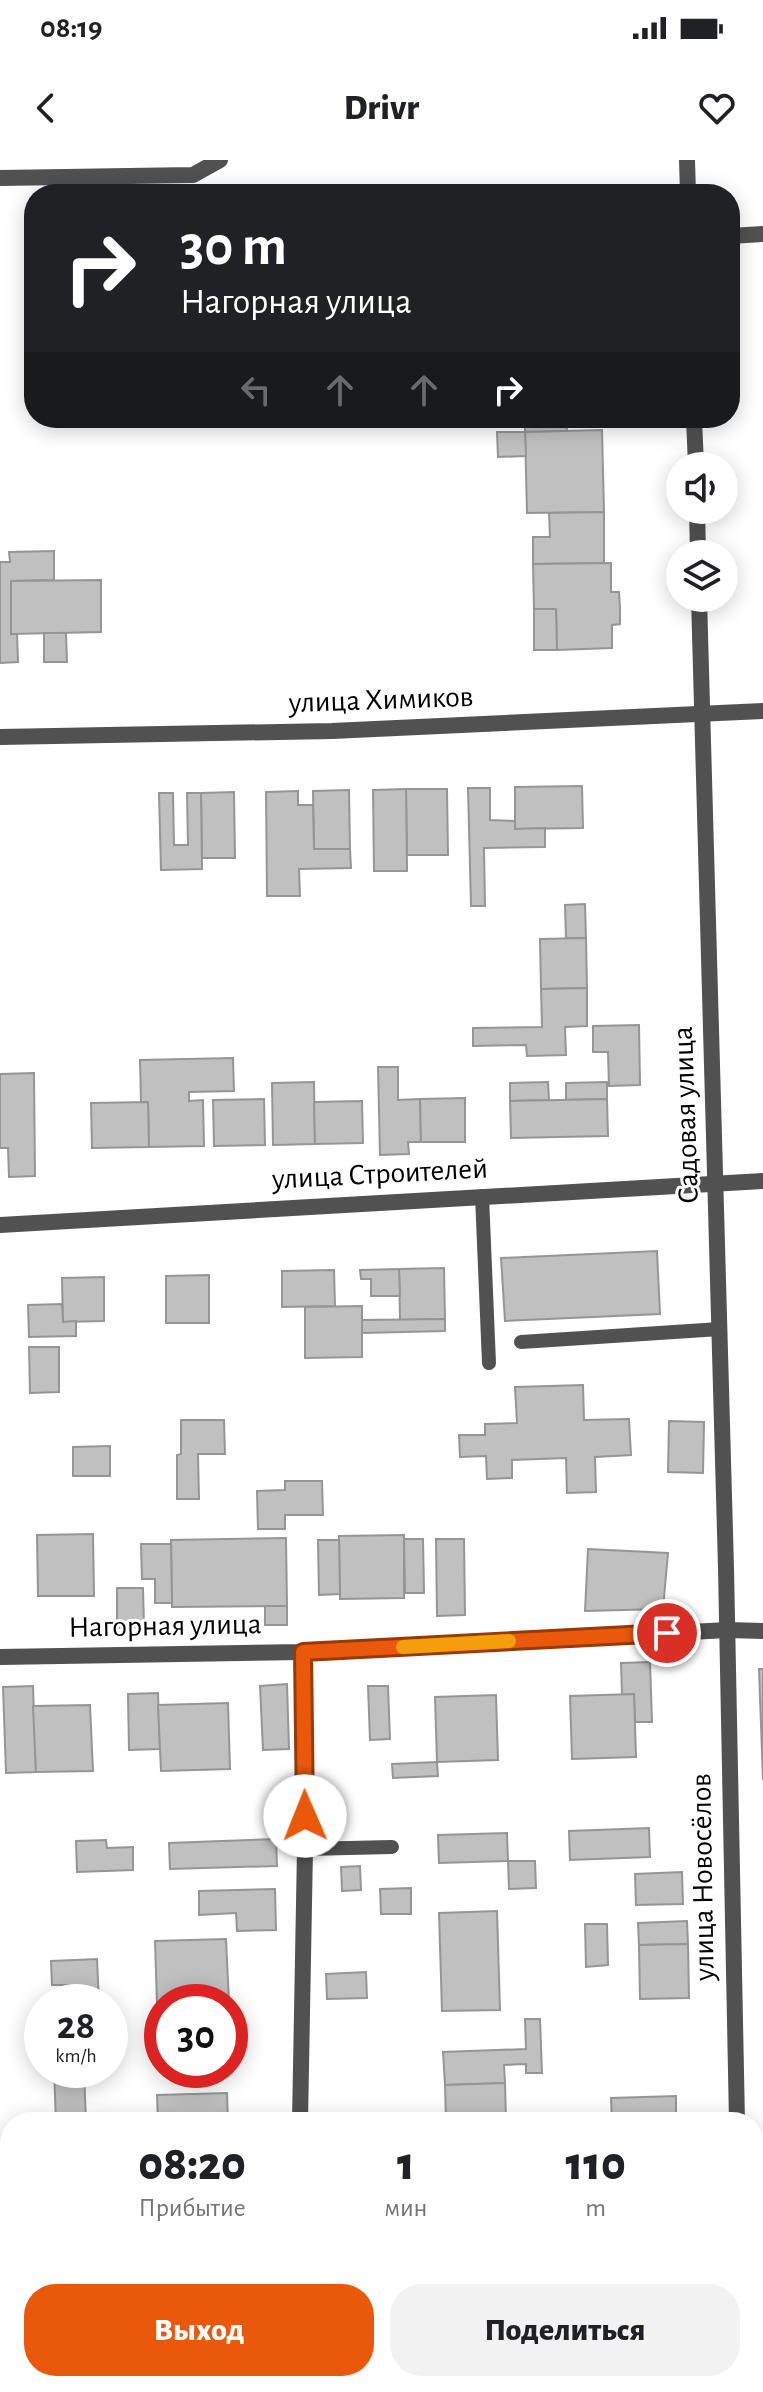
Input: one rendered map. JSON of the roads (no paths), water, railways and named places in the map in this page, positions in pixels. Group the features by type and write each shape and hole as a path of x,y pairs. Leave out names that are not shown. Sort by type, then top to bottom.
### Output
{"street":[{"path":"0,178 193,175 220,160"},
{"path":"687,160 688,184"},
{"path":"740,235 763,234"},
{"path":"694,428 695,452"},
{"name":"Садовая улица","path":"699,612 728,1630"},
{"name":"улица Химиков","path":"0,737 332,731 763,711"},
{"name":"улица Строителей","path":"0,1225 763,1181"},
{"name":"Нагорная улица","path":"0,1657 303,1652 728,1630 763,1631"},
{"name":"улица Новосёлов","path":"728,1630 737,2112"},
{"path":"300,2112 305,1849 303,1652"}],"lane":[{"path":"482,1196 489,1363"},
{"path":"521,1342 720,1329"},
{"path":"305,1849 392,1847"}]}
